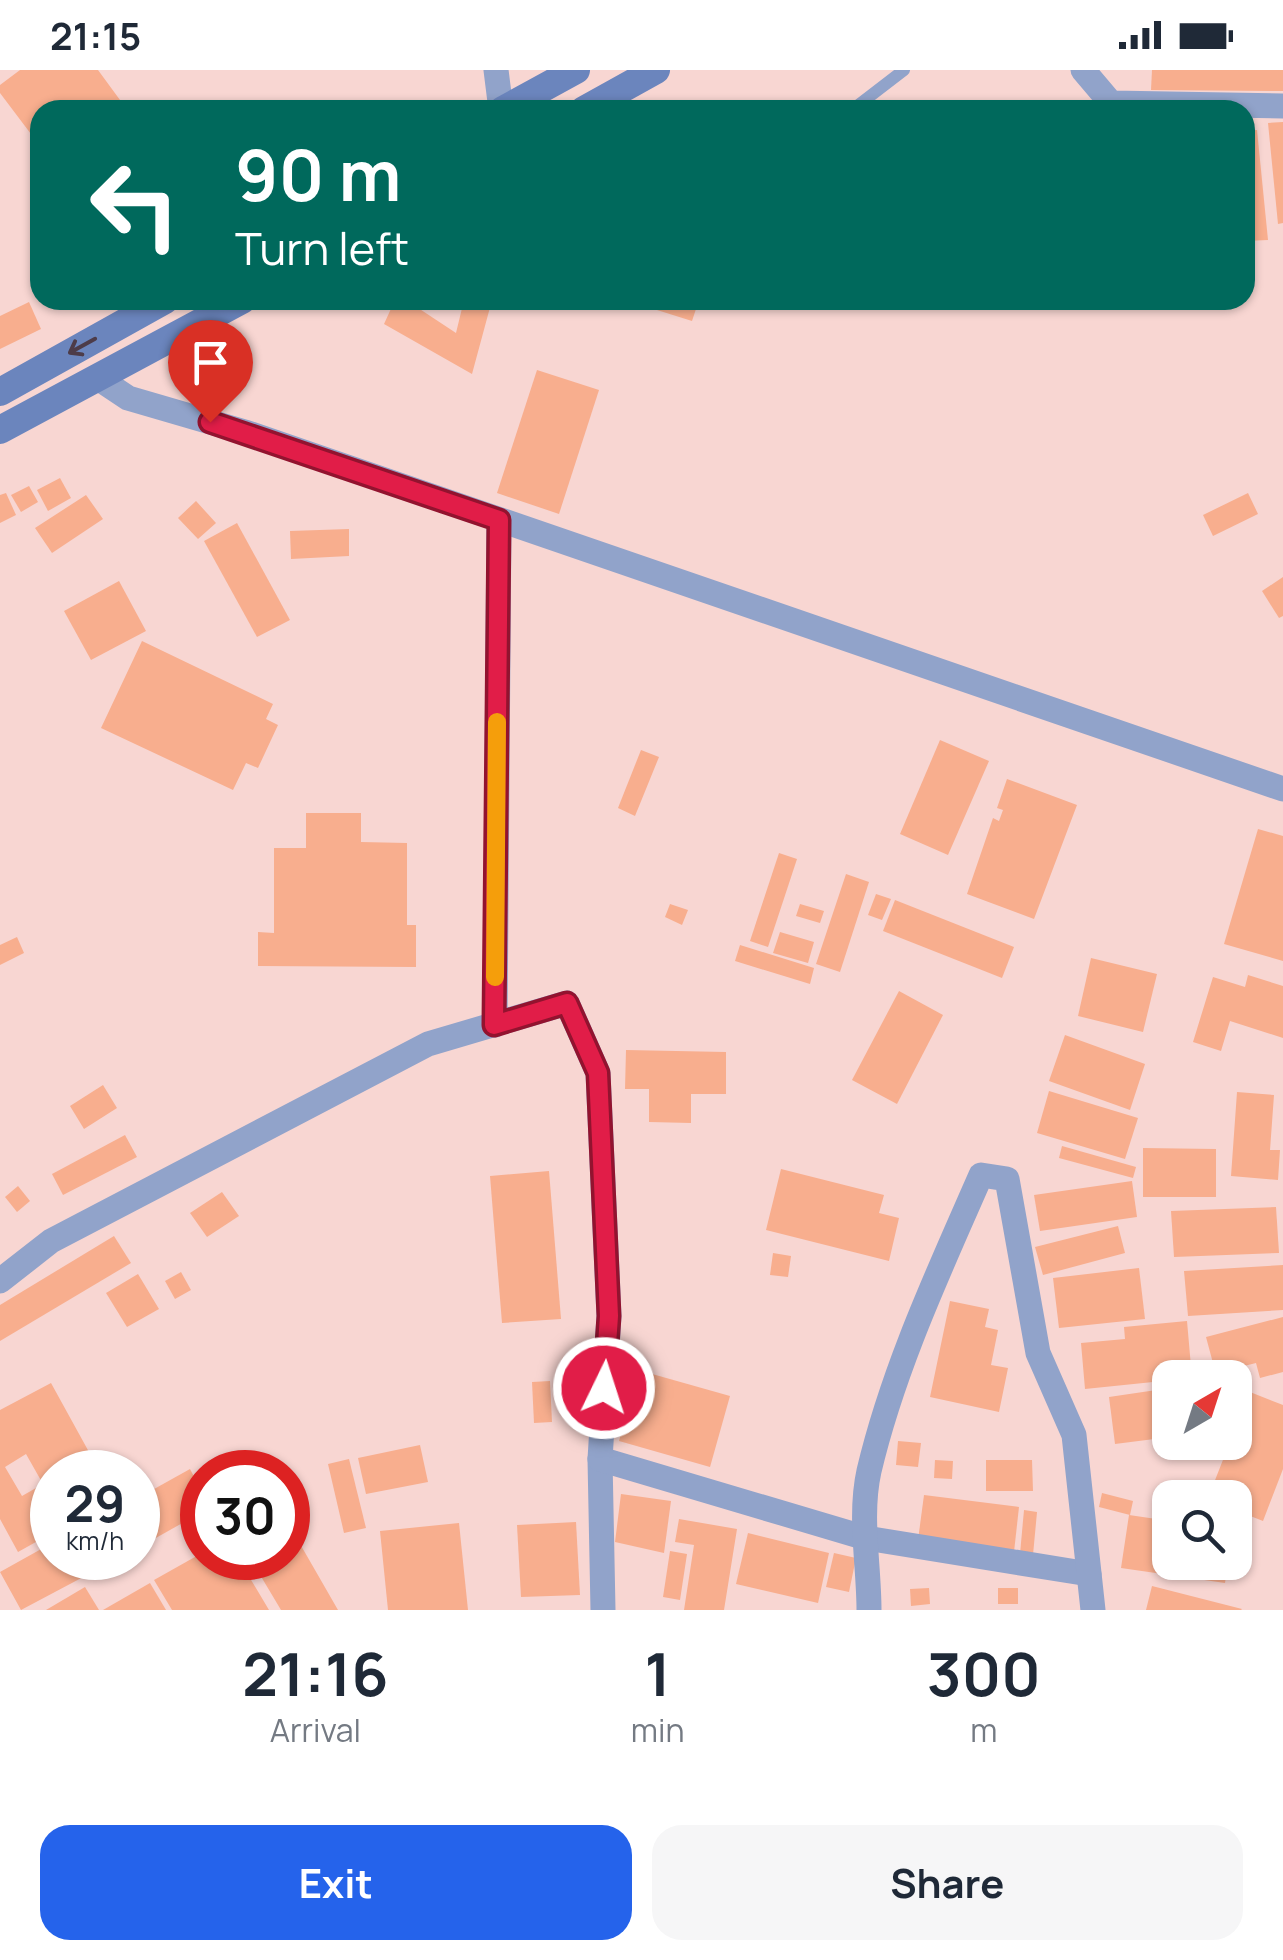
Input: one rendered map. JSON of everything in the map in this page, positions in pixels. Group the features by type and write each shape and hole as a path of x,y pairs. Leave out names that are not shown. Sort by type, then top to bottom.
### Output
{"main road":[{"path":"520,100 576,70"},
{"path":"602,100 656,70"},
{"path":"0,392 146,310"},
{"path":"0,430 224,310"}],"street":[{"path":"496,70 500,100"},
{"path":"1083,70 1108,100"},
{"path":"1255,106 1283,106"},
{"path":"98,378 128,398 248,434 1283,789"},
{"path":"494,1025 499,520"},
{"path":"0,1281 51,1241 428,1044 567,1003 598,1073 609,1316 600,1459 603,1610"},
{"path":"869,1610 868,1474 919,1316 980,1176 1007,1179 1038,1353 1074,1435 1093,1610"},
{"path":"600,1459 866,1538 1089,1574"}],"lane":[{"path":"865,100 904,70"}],"building":[{"path":"20,70 98,70 120,100 30,100 30,133 0,93 0,85"},
{"path":"1152,70 1283,70 1283,91 1151,90"},
{"path":"1283,122 1283,223 1278,224 1268,123"},
{"path":"1257,130 1268,240 1255,241"},
{"path":"29,302 41,329 0,349 0,316"},
{"path":"390,310 421,310 456,333 462,310 489,310 472,374 384,324"},
{"path":"657,310 696,310 692,321"},
{"path":"537,370 599,390 559,514 497,493"},
{"path":"60,478 71,498 48,511 37,490"},
{"path":"29,486 38,502 21,512 11,495"},
{"path":"6,493 16,515 0,523 0,495"},
{"path":"1248,493 1258,514 1213,536 1203,515"},
{"path":"86,495 103,519 52,553 35,528"},
{"path":"196,501 216,523 198,539 178,518"},
{"path":"237,523 290,620 257,637 204,541"},
{"path":"349,529 349,556 291,559 290,531"},
{"path":"1283,577 1283,616 1279,618 1262,591"},
{"path":"119,581 146,631 91,660 64,611"},
{"path":"142,641 273,704 266,719 278,725 258,768 246,763 233,790 101,728"},
{"path":"940,740 989,761 948,855 900,834"},
{"path":"641,750 659,757 635,816 618,808"},
{"path":"1007,779 1077,805 1034,919 967,894 993,818 999,821 1003,810 997,808"},
{"path":"306,813 361,813 361,842 407,843 407,925 416,925 416,967 258,966 258,932 274,933 274,848 306,848"},
{"path":"1258,829 1283,836 1283,961 1224,944"},
{"path":"779,853 797,859 768,947 750,941"},
{"path":"846,874 869,882 840,972 816,964"},
{"path":"876,894 891,899 882,920 868,915"},
{"path":"895,900 1014,947 1002,978 883,931"},
{"path":"670,904 688,910 682,925 665,917"},
{"path":"800,904 824,911 820,923 796,916"},
{"path":"780,932 814,942 808,963 773,953"},
{"path":"17,937 24,953 0,965 0,945"},
{"path":"740,945 814,968 810,984 735,961"},
{"path":"1091,958 1157,974 1143,1032 1078,1016"},
{"path":"1248,975 1283,986 1283,1038 1230,1021 1221,1051 1193,1042 1213,977 1245,987"},
{"path":"899,991 943,1015 897,1104 852,1080"},
{"path":"1065,1035 1145,1064 1130,1110 1049,1081"},
{"path":"626,1050 726,1052 726,1094 691,1094 691,1123 649,1122 649,1089 625,1089"},
{"path":"103,1085 117,1108 84,1129 70,1106"},
{"path":"1049,1091 1138,1118 1125,1159 1037,1133"},
{"path":"1237,1092 1274,1095 1270,1150 1280,1150 1278,1180 1231,1176"},
{"path":"125,1135 137,1157 63,1195 52,1174"},
{"path":"1062,1146 1136,1167 1133,1178 1059,1158"},
{"path":"1143,1148 1216,1149 1216,1197 1143,1197"},
{"path":"781,1169 884,1195 879,1213 899,1218 889,1261 766,1230"},
{"path":"549,1171 561,1319 502,1323 490,1176"},
{"path":"1132,1181 1137,1217 1040,1231 1034,1195"},
{"path":"18,1186 30,1201 17,1212 5,1197"},
{"path":"222,1192 239,1216 207,1237 190,1213"},
{"path":"1276,1207 1279,1253 1174,1257 1171,1211"},
{"path":"1118,1226 1125,1253 1043,1275 1035,1247"},
{"path":"114,1236 131,1263 0,1341 0,1305"},
{"path":"773,1253 791,1256 788,1277 770,1275"},
{"path":"1283,1265 1283,1310 1188,1316 1184,1271"},
{"path":"1139,1268 1145,1319 1059,1328 1053,1278"},
{"path":"181,1272 191,1290 175,1299 165,1281"},
{"path":"138,1274 159,1309 127,1327 106,1293"},
{"path":"950,1301 989,1309 985,1327 998,1330 991,1365 1008,1368 999,1412 930,1397"},
{"path":"1283,1317 1283,1372 1260,1378 1252,1360 1212,1360 1206,1337"},
{"path":"1187,1321 1190,1360 1152,1360 1152,1382 1085,1389 1081,1343 1125,1339 1124,1327"},
{"path":"638,1370 730,1396 710,1467 619,1441"},
{"path":"550,1381 552,1422 534,1423 532,1382"},
{"path":"51,1383 88,1450 30,1450 30,1461 26,1454 5,1467 22,1496 30,1491 30,1545 18,1552 0,1519 0,1410"},
{"path":"1152,1391 1152,1439 1115,1444 1109,1397"},
{"path":"1252,1393 1283,1405 1283,1469 1263,1521 1252,1517 1252,1480 1215,1480 1223,1460 1252,1460"},
{"path":"898,1441 921,1443 918,1467 896,1465"},
{"path":"420,1445 428,1482 366,1494 358,1458"},
{"path":"349,1459 366,1528 344,1533 328,1464"},
{"path":"935,1460 953,1461 952,1479 934,1478"},
{"path":"986,1460 1032,1460 1033,1491 986,1491"},
{"path":"180,1475 180,1524 160,1536 160,1486"},
{"path":"1102,1493 1133,1501 1130,1515 1099,1507"},
{"path":"621,1494 671,1501 664,1553 615,1542"},
{"path":"924,1495 1019,1507 1014,1552 918,1540"},
{"path":"1024,1510 1037,1512 1033,1555 1020,1554"},
{"path":"1129,1515 1152,1518 1152,1572 1121,1568"},
{"path":"679,1519 737,1529 724,1610 684,1610 694,1545 675,1542"},
{"path":"576,1522 580,1595 521,1597 517,1525"},
{"path":"459,1523 468,1610 388,1610 380,1531"},
{"path":"748,1533 829,1553 818,1603 736,1584"},
{"path":"670,1551 687,1554 680,1600 663,1597"},
{"path":"834,1553 856,1558 849,1592 826,1587"},
{"path":"30,1555 30,1580 78,1580 21,1610 0,1572"},
{"path":"310,1561 338,1610 281,1610 263,1580 310,1580"},
{"path":"180,1565 180,1580 251,1580 269,1610 172,1610 154,1580"},
{"path":"150,1583 166,1610 103,1610"},
{"path":"1152,1586 1242,1609 1146,1610"},
{"path":"85,1587 99,1610 46,1610"},
{"path":"929,1588 930,1604 911,1606 910,1589"},
{"path":"998,1588 1018,1588 1018,1604 998,1604"}],"slow traffic":[{"path":"495,977 497,722"}],"route":[{"path":"210,422 499,520 494,1025 567,1003 598,1073 609,1316 604,1388"}]}
